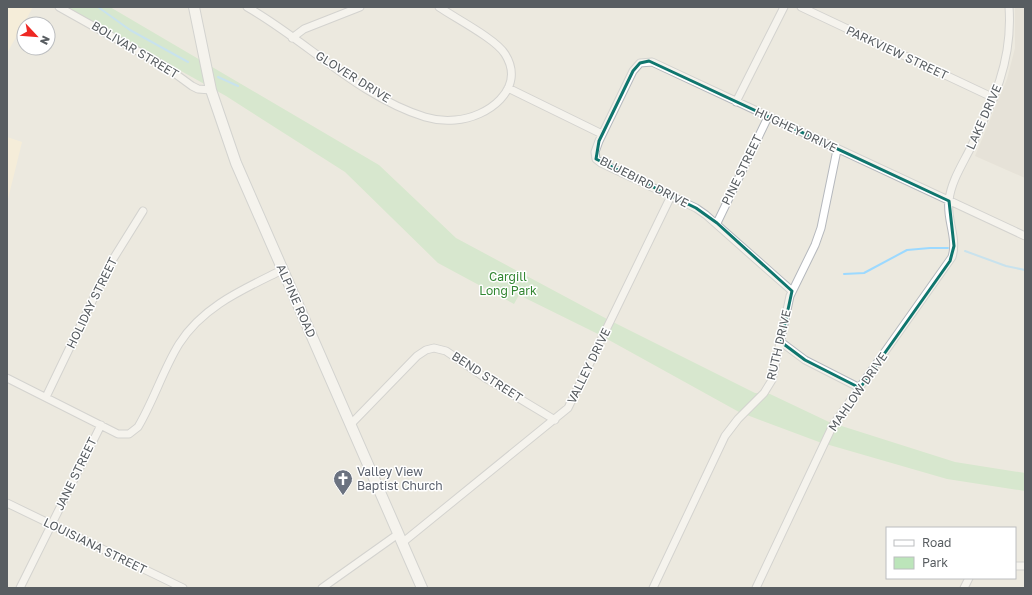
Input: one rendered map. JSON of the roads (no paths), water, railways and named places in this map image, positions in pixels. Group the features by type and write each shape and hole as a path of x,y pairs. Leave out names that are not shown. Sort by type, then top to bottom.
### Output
{"main road":[{"name":"ALPINE ROAD","path":"194,7 211,90 234,158 422,588"}],"street":[{"name":"BOLIVAR STREET","path":"59,7 160,63 192,86 198,89 211,90"},
{"name":"GLOVER DRIVE","path":"247,7 371,91 415,113 432,118 456,120 481,114 497,104 508,88 511,81 511,67 504,52 492,42 438,7"},
{"path":"292,38 304,29 360,7"},
{"path":"736,102 784,7"},
{"name":"PARKVIEW STREET","path":"801,7 994,98"},
{"name":"LAKE DRIVE","path":"948,201 955,179 994,98 1007,54 1010,28 1009,7"},
{"name":"HUGHEY DRIVE","path":"602,134 633,71 642,62 652,62 837,150 1025,236"},
{"path":"508,88 602,134"},
{"name":"PINE STREET","path":"716,224 768,117"},
{"name":"BLUEBIRD DRIVE","path":"602,134 595,152 597,160 696,208 792,291"},
{"name":"RUTH DRIVE","path":"653,588 725,436 734,424 764,393 772,380 792,291 818,237 837,150"},
{"name":"VALLEY DRIVE","path":"400,538 555,420 568,408 671,196"},
{"name":"MAHLOW DRIVE","path":"756,588 829,433 950,261 954,246 948,201"},
{"name":"HOLIDAY STREET","path":"46,397 110,264 143,211"},
{"path":"7,378 121,435 126,435 134,431 140,424 175,350 194,324 222,301 282,270"},
{"path":"780,342 805,360 860,388"},
{"name":"BEND STREET","path":"350,424 417,356 426,350 434,348 450,353 487,379 555,420"},
{"name":"JANE STREET","path":"20,588 101,425"},
{"name":"LOUISIANA STREET","path":"7,503 183,588"},
{"path":"322,588 400,538"},
{"path":"964,588 968,579"}],"waterway":[{"path":"98,7 130,30 188,62"},
{"path":"218,77 238,86"},
{"path":"844,274 864,273 907,250 948,248"},
{"path":"965,251 1006,266 1025,270"}],"place":[{"name":"Valley View Baptist Church","path":"343,496"}],"park label":[{"name":"Cargill Long Park","path":"508,284"}]}
